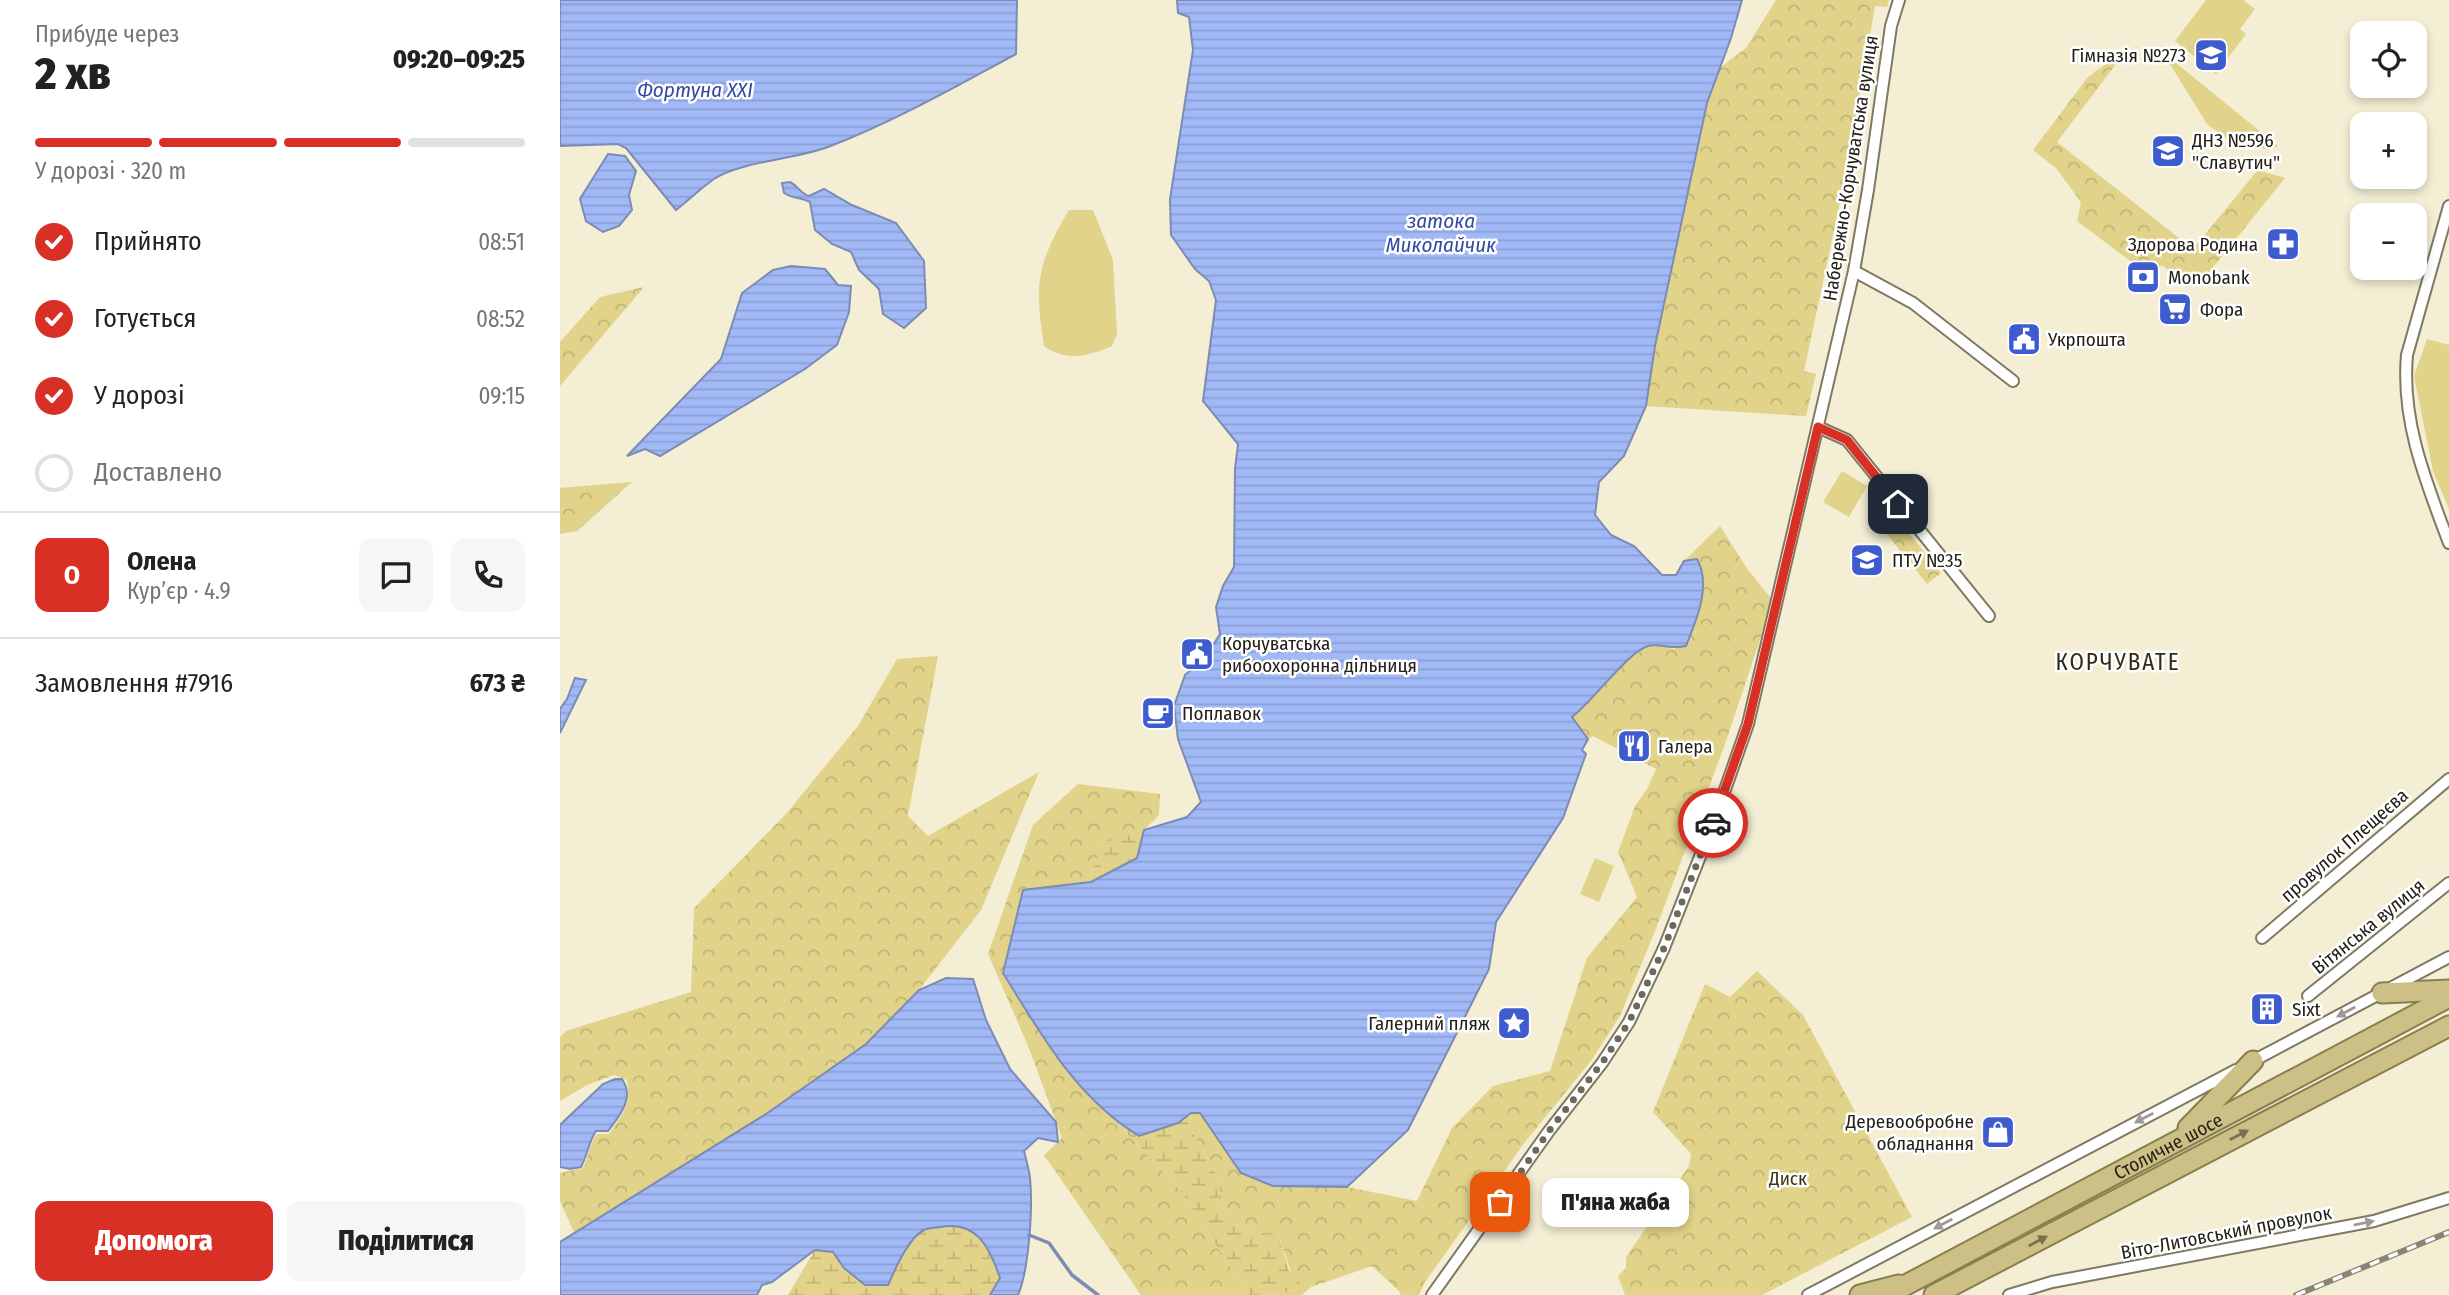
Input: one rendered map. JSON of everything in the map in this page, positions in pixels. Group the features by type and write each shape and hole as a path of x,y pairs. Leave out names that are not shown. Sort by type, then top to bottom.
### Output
{"highway":[{"path":"2382,993 2449,990"},
{"name":"Столичне шосе","path":"1887,1295 2449,998"},
{"name":"Столичне шосе","path":"1934,1295 2449,1026"},
{"path":"2175,1141 2253,1061"},
{"path":"1860,1295 1917,1279"}],"street":[{"name":"Набережно-Корчуватська вулиця","path":"1432,1295 1629,1022 1664,948 1719,808 1748,724 1854,271 1891,26 1899,0"},
{"path":"2449,206 2407,355 2405,377 2408,415 2419,459 2449,543"},
{"path":"1854,271 1913,303 2013,381"},
{"path":"1818,427 1847,440 1989,616"},
{"name":"провулок Плещеєва","path":"2262,938 2449,779"},
{"name":"Вітянська вулиця","path":"2308,996 2449,883"},
{"path":"1808,1295 2449,957"},
{"name":"Віто-Литовський провулок","path":"2009,1295 2052,1282 2374,1222 2449,1198"}],"green space":[{"path":"1776,0 1889,0 1887,7 1875,6 1846,174 1858,176 1854,196 1842,193 1804,371 1816,374 1806,416 1646,406 1655,346 1707,103 1720,68 1746,48"},
{"name":"Гімназія №273","path":"2206,0 2243,0 2255,9 2240,29 2246,34 2216,74 2175,41"},
{"path":"2129,47 2057,142 2193,249 2258,170 2285,178 2202,281 2186,283 2162,265 2149,275 2077,221 2081,202 2056,168 2033,150 2088,77"},
{"path":"2171,59 2278,146 2269,150 2227,139 2207,124 2168,61"},
{"path":"1069,210 1093,210 1113,260 1117,334 1112,346 1078,356 1061,354 1044,346 1039,306 1044,260"},
{"path":"644,287 560,386 560,342 600,297"},
{"path":"2427,339 2449,345 2449,509 2433,471 2414,376"},
{"path":"1842,471 1867,486 1849,517 1823,502"},
{"path":"632,482 577,531 560,534 560,488"},
{"path":"1887,506 1941,573 1927,584 1873,517"},
{"path":"1720,526 1748,570 1773,601 1725,744 1620,1016 1591,1061 1525,1142 1425,1282 1419,1295 1401,1295 1372,1266 1311,1287 1302,1295 1270,1295 1297,1290 1279,1237 1238,1226 1226,1213 1214,1169 1189,1127 1191,1113 1200,1113 1241,1173 1273,1186 1347,1187 1417,1201 1452,1128 1493,1086 1550,1071 1587,958 1637,897 1618,852 1635,806 1656,769 1593,736 1588,739 1572,717 1640,650 1648,646 1675,649 1697,559 1684,561"},
{"path":"938,656 908,816 928,836 1039,772 981,910 919,990 866,1044 766,1114 574,1232 560,1201 560,1173 583,1168 597,1134 609,1134 622,1114 627,1103 628,1089 627,1080 614,1075 587,1085 560,1101 560,1037 566,1031 691,992 694,908 786,814 858,726 897,659"},
{"path":"1078,784 1160,794 1159,815 1144,830 1101,844 1091,882 1113,1120 1176,1184 1249,1295 1141,1295 1044,1155 1062,1138 1029,1048 988,954 1033,825"},
{"path":"1144,830 1159,874 1003,973 1023,890 1090,882 1101,844"},
{"path":"1595,858 1614,866 1599,902 1580,894"},
{"name":"Диск","path":"1757,971 1803,1015 1912,1217 1762,1295 1625,1295 1618,1276 1626,1268 1626,1257 1689,1166 1691,1154 1653,1112 1705,984 1730,997"},
{"path":"1083,1089 1191,1113 1189,1127 1214,1169 1226,1213 1238,1226 1279,1237 1289,1271 1303,1275 1297,1290 1270,1295 1249,1295 1176,1184"},
{"path":"953,1224 979,1238 989,1250 1000,1278 990,1295 788,1295 815,1250 833,1252 844,1268 887,1285 906,1249 923,1230"}],"water":[{"name":"Фортуна XXI","path":"560,0 1017,0 1016,54 923,104 828,147 725,173 676,210 626,148 618,144 560,146"},
{"name":"затока Миколайчик","path":"1177,0 1742,0 1707,103 1655,346 1646,406 1624,456 1599,482 1595,515 1611,535 1634,546 1662,575 1676,575 1684,561 1697,559 1703,580 1698,614 1686,646 1653,645 1640,650 1572,717 1588,739 1582,750 1586,754 1563,818 1496,922 1489,969 1408,1130 1347,1187 1273,1186 1241,1173 1200,1113 1191,1113 1178,1123 1139,1136 1117,1121 1078,1084 1046,1041 1003,973 1023,890 1091,882 1137,858 1144,830 1187,817 1201,802 1178,739 1174,706 1185,675 1205,658 1220,634 1216,607 1223,586 1234,567 1235,469 1238,444 1203,401 1216,300 1209,281 1195,269 1171,235 1170,199 1193,50 1189,17 1178,13"},
{"path":"608,154 625,156 636,171 629,195 632,210 619,226 603,232 586,221 580,199"},
{"path":"790,182 809,196 824,189 852,205 896,223 924,261 926,308 904,328 883,314 879,289 859,270 851,252 832,244 815,230 810,202 784,193 782,183"},
{"path":"791,266 825,269 838,285 851,286 849,312 837,345 805,369 660,456 645,449 627,456 721,359 742,293 773,270"},
{"path":"575,678 586,680 560,733 560,709"},
{"path":"946,978 973,979 986,1020 1010,1069 1056,1122 1058,1142 1038,1138 1024,1151 1030,1178 1030,1221 1025,1270 1018,1295 990,1295 1000,1278 992,1256 973,1232 953,1226 927,1229 918,1234 903,1255 888,1285 865,1285 844,1268 833,1252 815,1250 772,1282 762,1285 757,1295 560,1295 560,1242 766,1114 866,1044 919,990"},
{"path":"622,1079 626,1086 626,1100 621,1113 608,1131 596,1131 581,1167 560,1167 560,1125 603,1084"}],"waterway":[{"path":"1029,1235 1049,1243 1072,1275 1098,1295"}],"railway":[{"path":"2296,1295 2449,1232"}],"way so far":[{"path":"1500,1202 1629,1022 1664,948 1713,823"}],"place":[{"name":"Гімназія №273","path":"2211,55"},
{"name":"ДНЗ №596 \"Славутич\"","path":"2168,151"},
{"name":"Здорова Родина","path":"2283,244"},
{"name":"Monobank","path":"2143,277"},
{"name":"Фора","path":"2175,309"},
{"name":"Укрпошта","path":"2024,339"},
{"name":"ПТУ №35","path":"1867,560"},
{"name":"Корчуватська рибоохоронна дільниця","path":"1197,654"},
{"name":"Поплавок","path":"1158,713"},
{"name":"Галера","path":"1634,746"},
{"name":"Sixt","path":"2267,1009"},
{"name":"Галерний пляж","path":"1514,1023"},
{"name":"Деревообробне обладнання","path":"1998,1132"},
{"name":"П'яна жаба","path":"1500,1202"}],"district":[{"name":"КОРЧУВАТЕ","path":"2118,662"}],"route":[{"path":"1713,823 1748,724 1818,427 1847,440 1898,504"}]}
